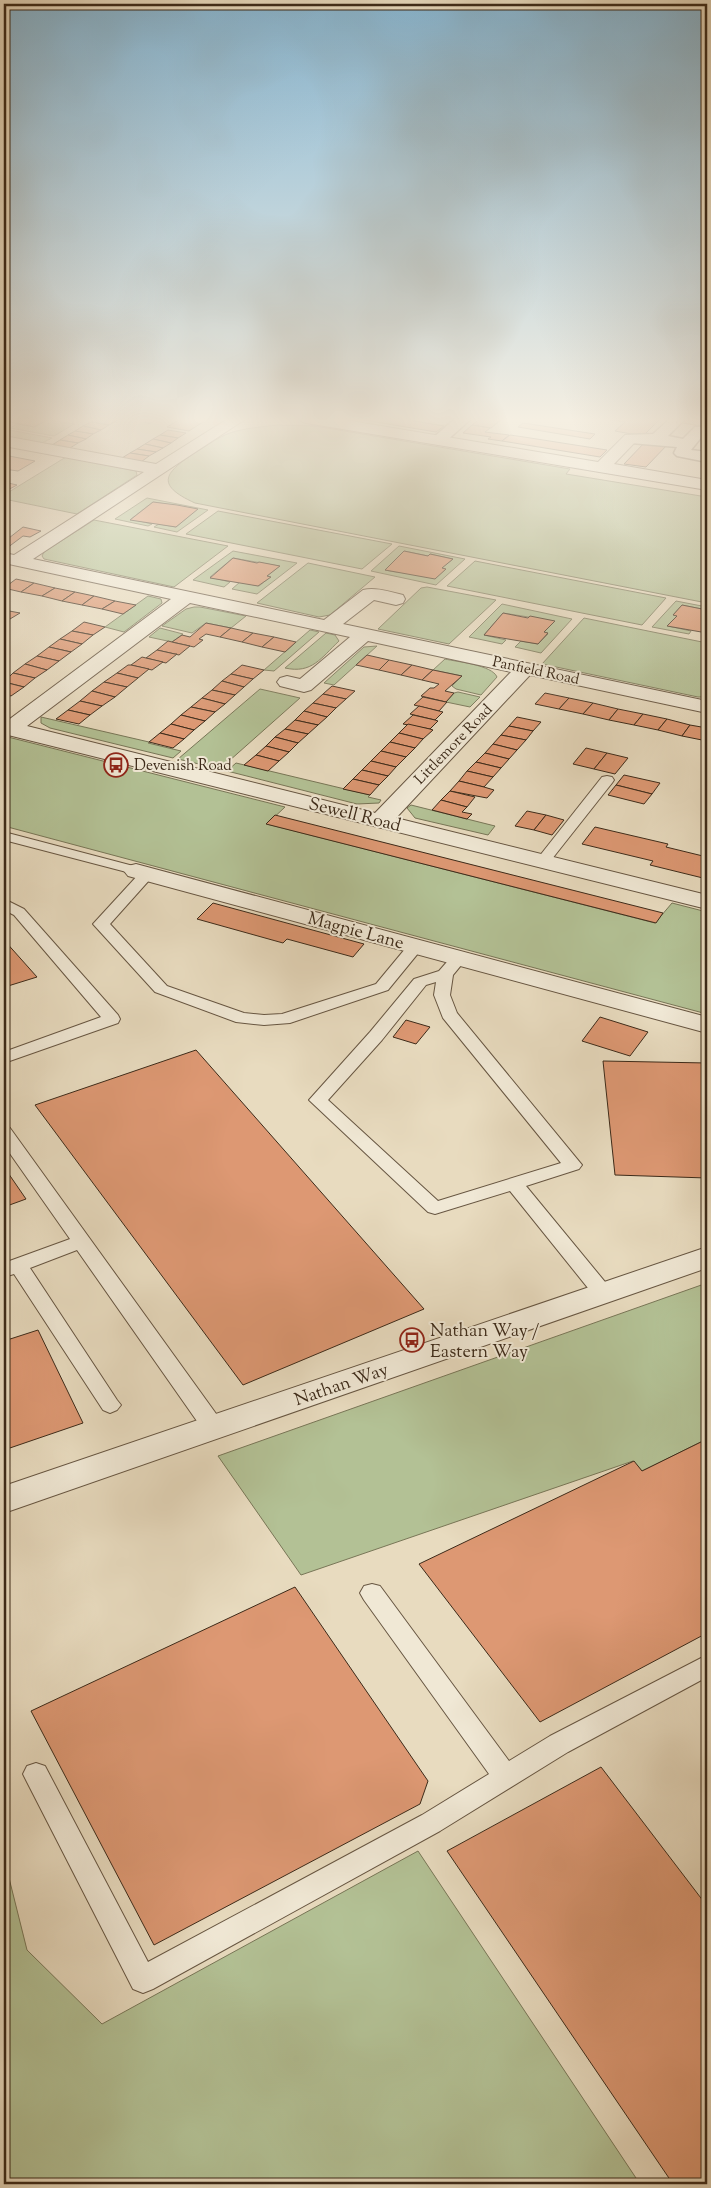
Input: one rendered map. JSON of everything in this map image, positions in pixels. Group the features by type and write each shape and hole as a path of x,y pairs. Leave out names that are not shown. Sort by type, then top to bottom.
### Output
{"street":[{"path":"11,559 76,520"},
{"name":"Panfield Road","path":"11,559 707,706"},
{"path":"330,626 370,594 396,599"},
{"path":"7,728 186,596"},
{"path":"287,682 304,686 365,634"},
{"name":"Littlemore Road","path":"380,821 526,668"},
{"name":"Sewell Road","path":"7,728 707,902"},
{"name":"Magpie Lane","path":"141,872 416,946 452,966 707,1025"},
{"name":"Nathan Way","path":"4,1500 707,1257"}],"lane":[{"path":"543,861 607,780"},
{"name":"Magpie Lane","path":"4,836 141,872"},
{"path":"141,872 101,924 160,989 242,1018 284,1019 382,987 416,946"},
{"path":"4,904 19,912 112,1020 4,1058"},
{"path":"452,966 442,995 450,1014 573,1165 435,1208 318,1100 376,1036 420,982 452,966"},
{"path":"4,1132 214,1428"},
{"path":"514,1183 603,1293"},
{"path":"82,1241 11,1268 110,1405"},
{"path":"372,1593 506,1777"},
{"path":"36,1774 143,1980 431,1823 559,1744 707,1665"}],"green space":[{"path":"94,520 228,546 174,587 44,559 42,556 44,552"},
{"path":"120,520 136,520 152,524 148,526"},
{"path":"184,520 194,520 177,532 154,527 159,524 176,527"},
{"path":"205,520 266,520 392,544 362,569 186,534"},
{"path":"283,520 707,520 707,603"},
{"path":"399,546 465,559 436,585 371,571","holes":["404,551 428,556 430,554 453,559 429,571 403,573 385,570"]},
{"path":"233,551 297,563 257,594 232,589 240,582 259,586 279,566 233,558 210,577 230,582 224,587 193,580"},
{"path":"475,561 666,598 642,625 447,586"},
{"path":"308,563 375,577 330,615 319,617 257,603"},
{"path":"427,587 496,600 449,644 378,629 421,588"},
{"path":"148,596 161,599 162,603 124,632 105,627"},
{"path":"676,601 707,607 707,610 682,605 674,614 677,616 668,626 691,631 689,634 652,627"},
{"path":"502,604 572,619 541,653 515,647 521,641 538,644 548,634 544,632 554,621 503,613 484,635 506,640 502,644 469,637"},
{"path":"194,607 246,616 231,628 206,623 192,633 162,626 186,609"},
{"path":"584,618 707,643 707,697 698,697 542,664"},
{"path":"160,628 183,634 172,642 149,637"},
{"path":"310,630 319,632 274,671 264,670"},
{"path":"326,633 335,635 339,641 321,659 302,669 285,668"},
{"path":"377,646 334,685 324,683 364,647"},
{"path":"445,659 482,667 494,673 497,677 481,695 456,689 452,686 462,676 433,670"},
{"path":"260,689 300,698 220,769 178,759"},
{"path":"458,692 480,697 470,707 446,702 454,693"},
{"path":"41,717 181,751 173,758 50,728 41,723"},
{"path":"4,736 285,807 267,824 655,923 672,903 707,912 707,1014 4,826"},
{"path":"236,763 370,795 368,797 381,800 379,803 357,804 227,771"},
{"path":"411,805 495,826 488,835 415,818 407,808"},
{"path":"707,1283 707,1439 642,1471 633,1461 301,1575 218,1456"},
{"path":"418,1851 640,2184 4,2184 4,1867 6,1866 27,1950 102,2024"}],"building":[{"path":"131,520 184,520 176,527"},
{"path":"23,527 41,531 30,537 23,536 7,548 4,547 4,537 9,538"},
{"path":"404,551 453,559 442,568 446,569 435,579 385,570"},
{"path":"233,558 280,566 267,576 271,577 258,586 210,578"},
{"path":"16,579 34,583 21,592 4,588"},
{"path":"34,583 55,588 42,596 21,592"},
{"path":"55,588 75,592 62,601 42,596"},
{"path":"75,592 94,596 82,605 62,601"},
{"path":"94,596 115,601 102,609 82,605"},
{"path":"115,601 136,605 123,614 102,609"},
{"path":"682,605 707,610 707,633 667,626 677,616 673,615"},
{"path":"4,610 20,613 10,619 4,618"},
{"path":"503,613 555,621 544,632 548,633 538,644 484,635"},
{"path":"84,622 105,627 93,635 72,631"},
{"path":"206,623 231,628 220,637 206,634 199,639 203,640 194,647 172,642 182,635 190,637"},
{"path":"231,628 253,633 242,642 220,637"},
{"path":"72,631 93,635 82,644 60,639"},
{"path":"253,633 274,637 262,647 242,642"},
{"path":"274,637 296,642 285,652 262,647"},
{"path":"60,639 82,644 71,652 49,647"},
{"path":"168,641 190,646 179,655 157,650"},
{"path":"49,647 71,652 59,661 37,656"},
{"path":"157,650 177,654 166,663 146,658"},
{"path":"367,655 389,660 379,670 356,665"},
{"path":"37,656 59,661 47,670 25,664"},
{"path":"142,657 163,662 152,670 131,665"},
{"path":"389,660 412,665 401,675 379,670"},
{"path":"25,664 47,670 35,678 13,673"},
{"path":"128,665 149,669 138,678 117,673"},
{"path":"242,665 264,670 253,679 231,674"},
{"path":"412,665 433,670 422,680 401,675"},
{"path":"433,670 462,676 445,691 454,693 446,702 421,696 430,688 434,688 439,684 422,680"},
{"path":"13,673 35,678 24,687 4,682"},
{"path":"117,673 138,678 127,687 104,682"},
{"path":"231,674 253,679 244,687 222,681"},
{"path":"222,681 244,687 235,695 212,690"},
{"path":"4,682 24,687 11,696 4,694"},
{"path":"104,682 127,687 115,697 92,691"},
{"path":"332,686 355,691 346,699 323,694"},
{"path":"212,690 235,695 225,704 202,698"},
{"path":"92,691 115,697 102,706 80,701"},
{"path":"545,693 569,698 559,709 535,704"},
{"path":"323,694 346,699 336,708 313,703"},
{"path":"423,697 447,702 439,711 414,705"},
{"path":"202,698 225,704 215,712 191,707"},
{"path":"569,698 593,703 583,714 559,709"},
{"path":"80,701 102,706 90,715 68,710"},
{"path":"313,703 336,708 327,717 304,711"},
{"path":"593,703 618,709 609,720 583,714"},
{"path":"419,706 443,712 435,720 410,714"},
{"path":"191,707 215,712 205,721 181,715"},
{"path":"618,709 643,714 634,725 609,720"},
{"path":"68,710 90,715 79,724 56,719"},
{"path":"304,711 327,717 318,725 295,720"},
{"path":"643,714 667,719 658,730 634,725"},
{"path":"181,715 205,721 194,730 171,724"},
{"path":"413,715 438,721 430,729 403,724"},
{"path":"517,717 541,722 533,731 509,726"},
{"path":"667,719 690,725 682,736 658,730"},
{"path":"295,720 318,725 308,734 285,729"},
{"path":"171,724 194,730 184,739 160,733"},
{"path":"408,724 433,730 423,739 399,733"},
{"path":"690,725 707,728 707,741 682,736"},
{"path":"509,726 533,731 526,740 501,735"},
{"path":"285,729 308,734 298,743 275,737"},
{"path":"160,733 184,739 173,748 149,742"},
{"path":"399,733 423,739 415,748 390,742"},
{"path":"501,735 526,740 517,750 493,744"},
{"path":"275,737 298,743 289,752 266,746"},
{"path":"390,742 415,748 406,757 381,751"},
{"path":"493,744 517,750 509,759 485,753"},
{"path":"266,746 289,752 279,761 256,755"},
{"path":"586,748 607,753 594,769 573,764"},
{"path":"381,751 406,757 396,767 371,761"},
{"path":"485,753 509,759 501,768 476,762"},
{"path":"607,753 628,758 615,774 594,769"},
{"path":"256,755 279,761 268,771 244,765"},
{"path":"371,761 396,767 388,776 362,770"},
{"path":"476,762 501,768 493,777 467,771"},
{"path":"362,770 388,776 379,785 353,779"},
{"path":"467,771 493,777 484,787 459,781"},
{"path":"624,775 660,783 652,794 616,785"},
{"path":"353,779 379,785 370,795 343,789"},
{"path":"459,781 494,790 487,798 450,791"},
{"path":"616,785 652,794 644,804 608,795"},
{"path":"450,791 475,797 467,807 441,800"},
{"path":"441,800 467,807 462,812 472,814 467,819 432,810"},
{"path":"527,811 546,815 534,830 515,826"},
{"path":"275,815 663,913 656,923 266,824"},
{"path":"546,815 564,820 552,835 534,830"},
{"path":"595,827 668,844 666,847 707,857 707,879 650,865 653,861 582,844"},
{"path":"213,903 364,944 353,957 287,939 283,943 197,919"},
{"path":"4,940 37,977 8,986 4,982"},
{"path":"600,1017 648,1032 630,1056 582,1041"},
{"path":"406,1020 430,1027 416,1044 393,1037"},
{"path":"196,1050 424,1309 243,1385 35,1105"},
{"path":"603,1061 707,1063 707,1178 615,1175"},
{"path":"4,1167 26,1199 4,1207"},
{"path":"38,1330 83,1423 4,1450 4,1341"},
{"path":"707,1439 707,1633 540,1722 419,1564 634,1461 642,1471"},
{"path":"295,1587 428,1781 420,1804 154,1945 31,1711"},
{"path":"601,1767 707,1906 707,2184 673,2184 447,1851"}],"place":[{"name":"Devenish Road","path":"116,765"},
{"name":"Nathan Way / Eastern Way","path":"412,1340"}]}
